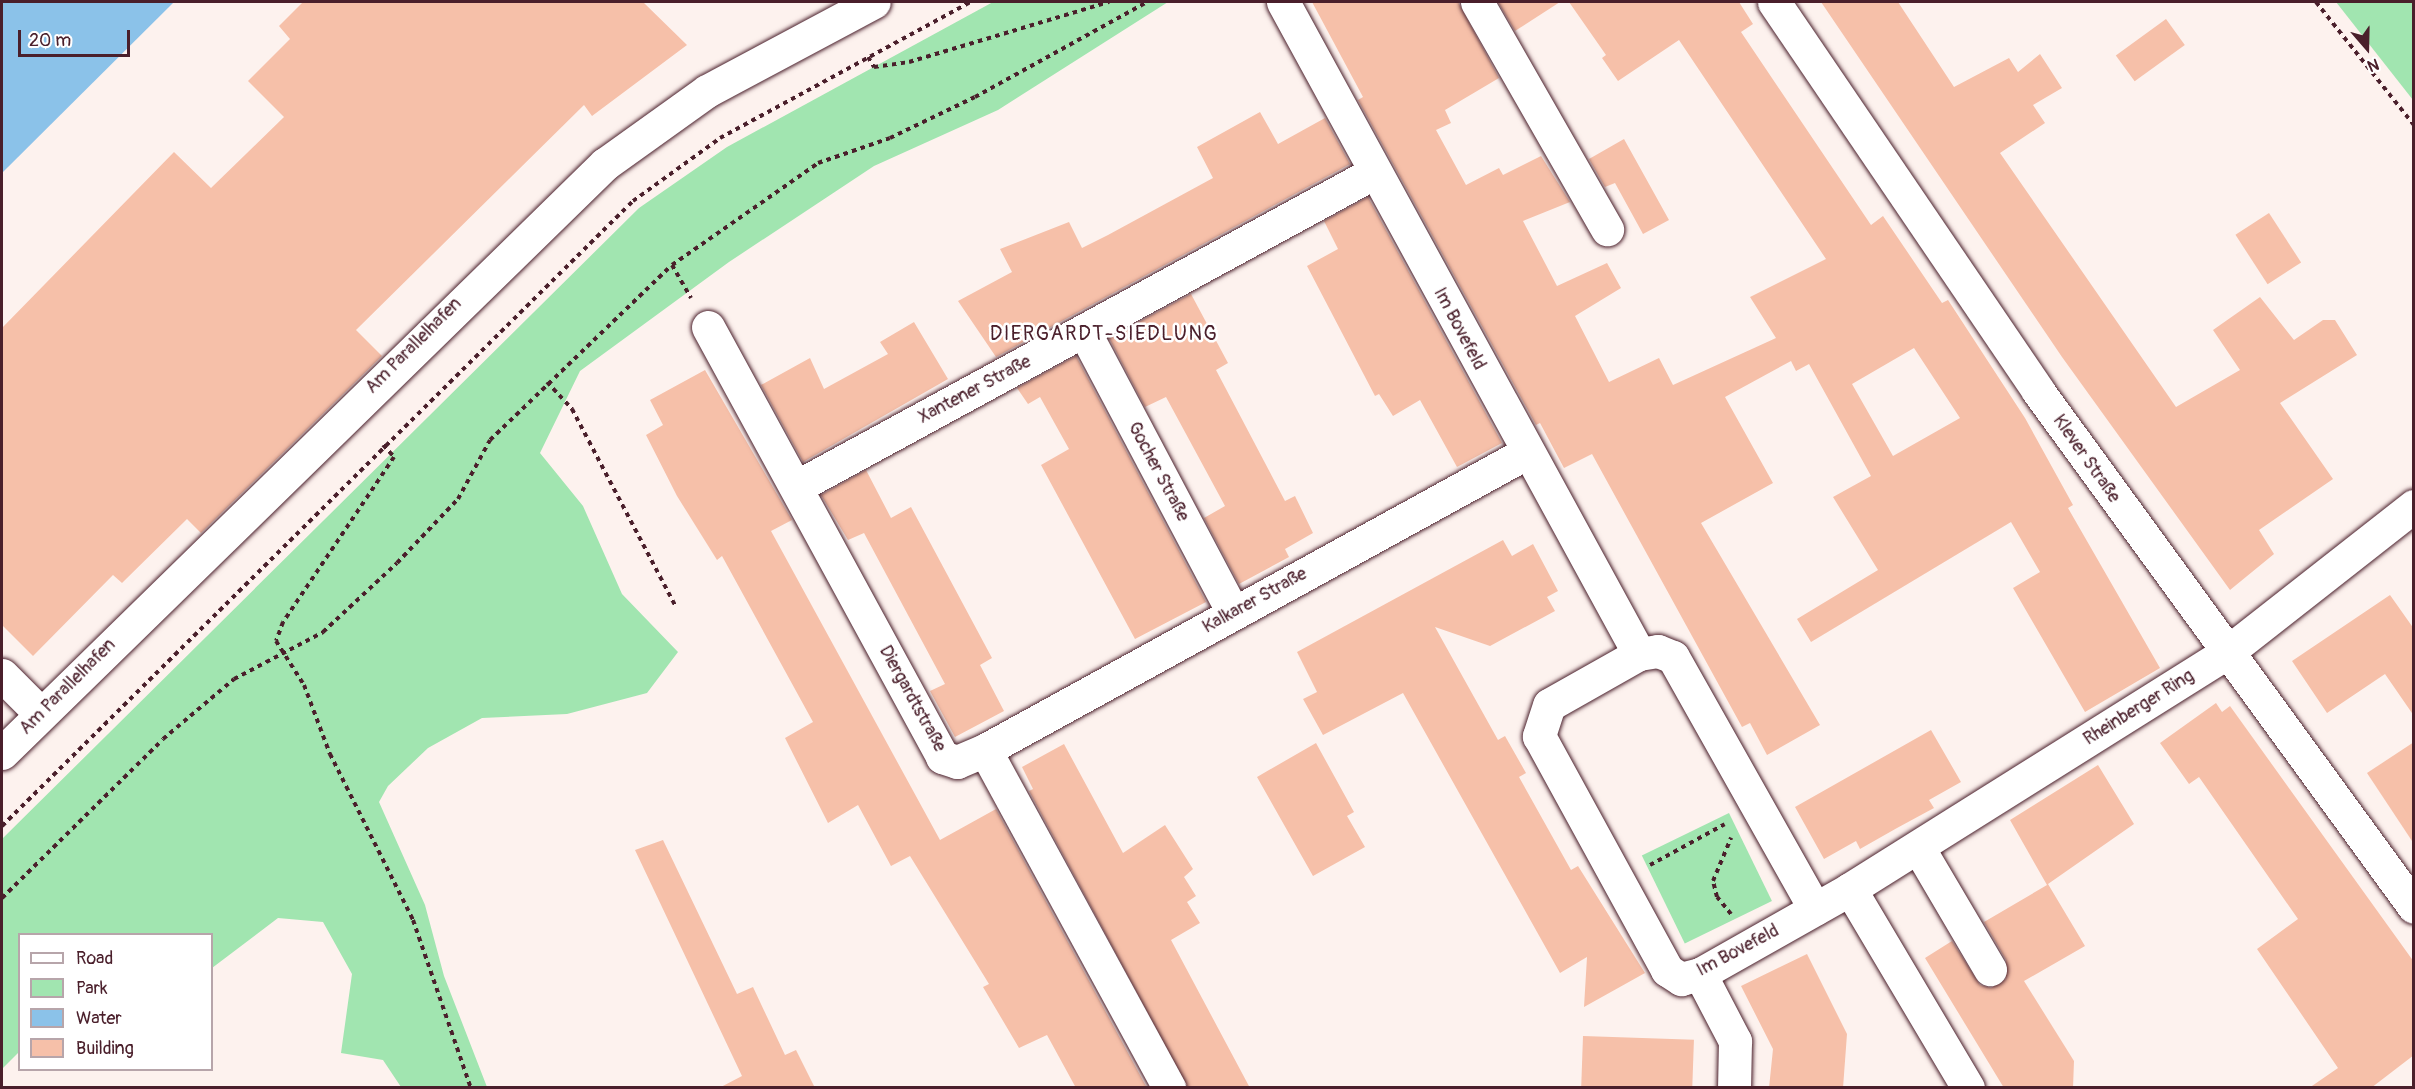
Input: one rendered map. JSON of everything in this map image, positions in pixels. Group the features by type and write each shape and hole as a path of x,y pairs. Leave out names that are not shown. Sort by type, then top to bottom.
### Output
{"street":[{"name":"Am Parallelhafen","path":"2,753 605,164 707,91 874,2"},
{"name":"Im Bovefeld","path":"1283,2 1526,453 1639,654 1549,705 1540,721 1539,736 1667,970 1681,979 1700,974 1815,909"},
{"path":"1477,2 1607,229"},
{"name":"Klever Straße","path":"1774,2 2031,381 2225,654 2414,907"},
{"name":"Xantener Straße","path":"796,487 1375,172"},
{"name":"Diergardtstraße","path":"708,327 942,757 957,762 985,750"},
{"name":"Gocher Straße","path":"1084,331 1233,613"},
{"name":"Kalkarer Straße","path":"985,750 1526,453"},
{"name":"Rheinberger Ring","path":"1815,909 2225,654 2414,506"},
{"path":"1639,654 1658,651 1673,657 1815,909"},
{"path":"2,675 41,714"},
{"path":"985,750 1168,1088"},
{"path":"1918,846 1990,969"},
{"path":"1850,889 1968,1088"},
{"path":"1700,974 1735,1041 1734,1088"}],"path":[{"path":"2,826 383,445 633,201 720,138 971,2"},
{"path":"868,57 874,67 909,62 1109,2"},
{"path":"2,898 163,739 234,679 323,632 397,563 458,499 490,440 547,382 672,265 752,204 818,163 901,133 1137,4 1147,2"},
{"path":"2316,2 2414,125"},
{"path":"547,382 572,409 675,605"},
{"path":"383,445 394,457 283,622 276,641 281,654 304,685 330,754 413,920 471,1088"},
{"path":"1618,882 1758,806"},
{"path":"1726,823 1733,844 1713,881 1716,897 1726,913 1740,916 1754,944"}],"green space":[{"path":"993,2 1168,2 998,110 874,166 729,262 580,371 540,453 583,506 622,594 678,652 647,693 567,714 482,718 428,748 388,786 379,802 425,905 444,976 487,1087 401,1087 383,1060 341,1053 352,974 323,922 278,918 213,967 213,933 18,933 18,1053 2,1069 2,839 639,208 727,147"},
{"path":"2336,2 2413,2 2413,100"},
{"path":"1729,813 1772,901 1685,944 1642,856"}],"water":[{"path":"2,2 174,2 2,173"}],"building":[{"path":"303,2 643,2 687,45 592,116 584,105 356,330 382,356 201,533 187,519 122,583 113,575 33,656 2,625 2,328 174,152 211,188 284,117 248,81 290,39 279,26"},
{"path":"1312,2 1458,2 1499,78 1445,110 1451,123 1436,130 1466,185 1499,168 1503,175 1541,156 1570,202 1523,221 1557,286 1607,263 1621,288 1575,316 1609,382 1659,358 1673,385 1776,338 1750,297 1826,259 1679,40 1618,81 1602,58 1606,55 1569,2 1739,2 1753,24 1741,32 1871,225 1883,216 1942,303 1948,300 2025,418 2073,505 2068,508 2160,668 2085,712 2013,588 2040,572 2011,522 1811,642 1797,619 1878,570 1833,497 1871,476 1809,364 1796,371 1791,361 1725,397 1773,483 1701,523 1820,725 1767,755 1750,723 1742,727 1592,454 1564,468 1540,423 1536,425 1358,100 1363,97","holes":["1914,348 1960,418 1893,456 1852,384"]},
{"path":"1498,2 1560,2 1515,31"},
{"path":"1821,2 1898,2 1954,87 2009,58 2018,72 2040,54 2062,88 2033,105 2045,123 2000,153 2176,407 2240,370 2213,330 2260,297 2294,340 2323,320 2335,320 2357,355 2280,403 2333,479 2259,530 2274,554 2230,590 2062,357"},
{"path":"2166,19 2185,45 2135,81 2116,55"},
{"path":"1260,112 1278,144 1325,118 1350,164 996,357 958,301 1012,272 1000,249 1069,222 1082,248 1108,235 1213,178 1197,147"},
{"path":"1624,139 1669,220 1643,234 1615,183 1605,187 1589,159"},
{"path":"1368,197 1502,443 1457,467 1420,400 1393,416 1379,394 1375,396 1307,266 1338,249 1324,221"},
{"path":"2269,213 2301,262 2268,284 2235,235"},
{"path":"1191,294 1228,363 1216,370 1285,501 1295,496 1313,533 1285,549 1289,557 1239,584 1204,518 1225,506 1166,397 1145,407 1109,338"},
{"path":"914,322 948,379 803,462 761,385 810,358 824,389 888,354 880,342"},
{"path":"1076,356 1206,602 1135,639 1041,465 1069,449 1040,397 1028,404 1017,388"},
{"path":"705,370 792,520 771,531 940,840 996,809 1147,1088 1076,1088 1047,1035 1019,1048 983,987 989,984 910,856 891,866 858,805 828,823 785,738 813,722 722,556 717,560 677,496 646,435 663,425 650,400"},
{"path":"866,470 891,518 911,507 992,658 980,665 1004,711 955,737 930,691 945,684 864,533 848,540 821,495"},
{"path":"1503,540 1512,556 1533,544 1558,591 1547,597 1555,611 1490,646 1435,627 1498,740 1505,736 1526,773 1519,777 1571,870 1578,866 1645,973 1584,1007 1587,957 1560,973 1403,693 1323,735 1303,699 1317,692 1297,652"},
{"path":"2390,595 2414,629 2414,716 2385,674 2327,713 2292,661"},
{"path":"2216,703 2222,712 2230,706 2414,962 2414,1055 2371,1088 2309,1088 2338,1068 2257,949 2298,919 2199,777 2189,784 2160,743"},
{"path":"1931,730 1961,782 1929,800 1934,808 1860,849 1856,841 1824,859 1795,807"},
{"path":"2414,742 2414,844 2367,773"},
{"path":"1316,743 1354,812 1347,816 1365,847 1313,876 1257,777"},
{"path":"1064,744 1123,853 1165,825 1193,869 1184,877 1196,896 1187,902 1200,923 1171,940 1250,1088 1188,1088 1029,791 1033,789 1022,767"},
{"path":"2098,765 2134,824 2048,884 2085,946 2024,981 2074,1061 2073,1088 2004,1088 1925,958 1952,941 1980,985 1991,988 2006,979 2006,960 1984,922 2047,885 2010,820"},
{"path":"663,840 737,994 753,987 785,1055 796,1050 815,1088 719,1088 742,1076 635,850"},
{"path":"1807,954 1847,1034 1843,1088 1769,1088 1773,1049 1741,986"},
{"path":"1583,1036 1694,1040 1692,1088 1581,1088"}],"district":[{"name":"DIERGARDT-SIEDLUNG","path":"1104,333"}]}
